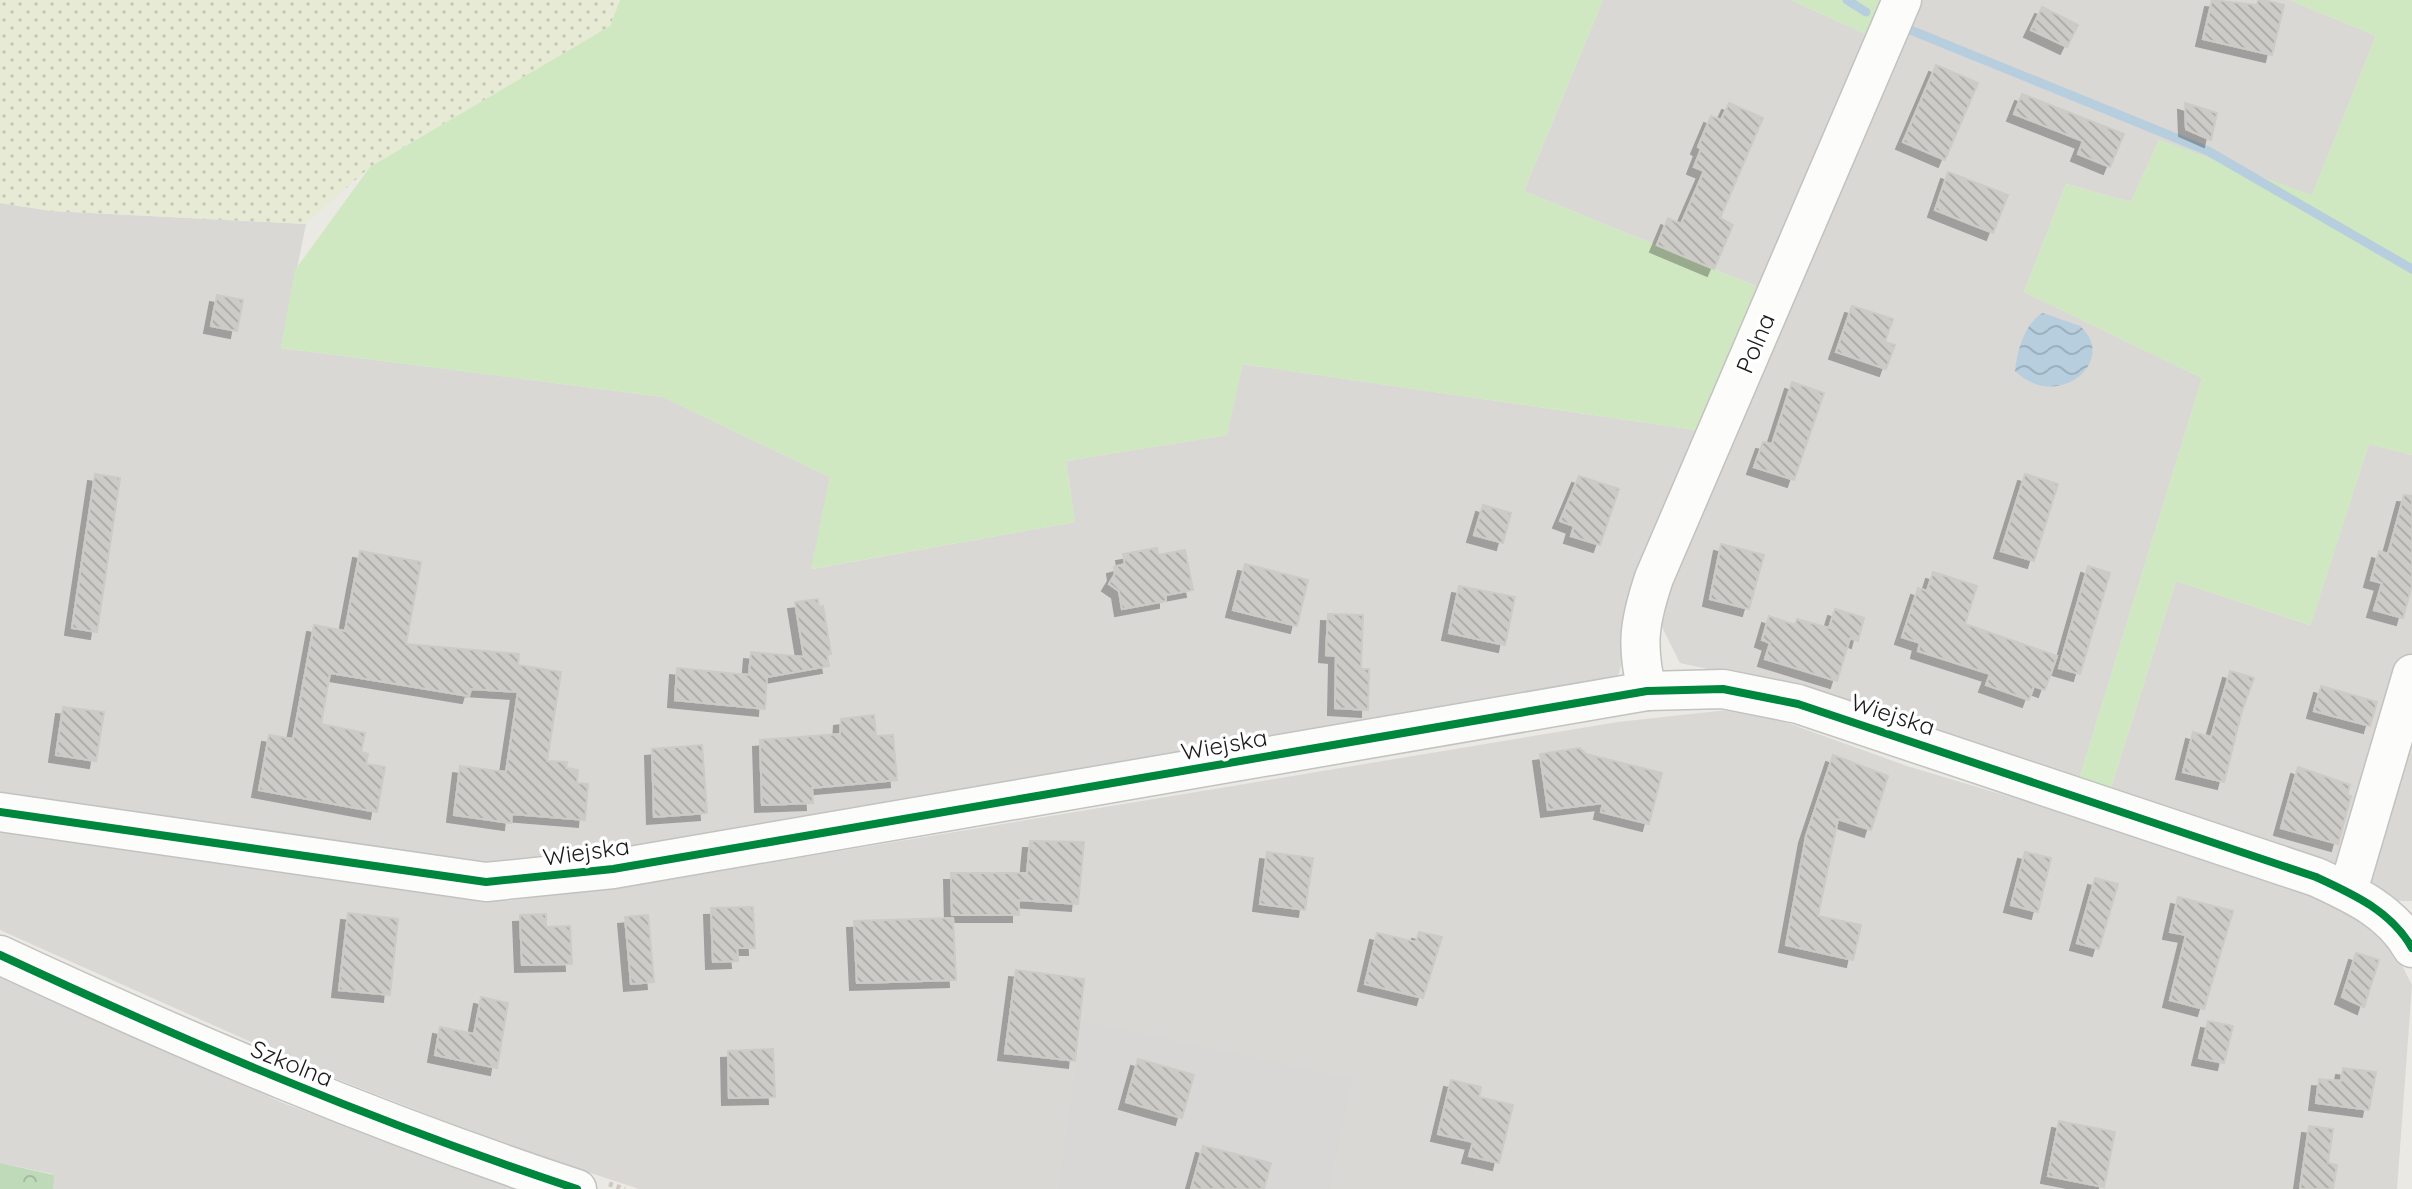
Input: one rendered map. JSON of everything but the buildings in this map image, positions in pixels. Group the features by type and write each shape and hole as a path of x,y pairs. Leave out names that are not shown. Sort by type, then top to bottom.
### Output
{"street":[{"name":"Polna","path":"1647,691 1640,662 1639,624 1654,578 1902,0"},
{"path":"2348,891 2412,674"},
{"name":"Wiejska","path":"0,812 486,882 502,881 628,866 1647,691 1723,689 1798,704 2287,867 2348,891 2387,918 2411,945"},
{"name":"Szkolna","path":"0,955 193,1044 280,1080 456,1149 577,1189"}],"shaded area":[{"path":"1603,0 1791,0 1879,40 1773,293 1524,191"},
{"path":"1907,0 2290,0 2376,36 2312,196 2159,140 2131,202 2066,184 2024,292 2202,378 2078,783 1763,681 1680,663 1657,617"},
{"path":"0,203 52,211 306,224 281,348 663,397 830,477 812,569 1075,522 1066,461 1227,435 1242,364 1709,432 1635,618 1616,683 866,815 494,868 0,798"},
{"path":"2369,444 2412,455 2412,901 2397,901 2327,861 2111,788 2176,581 2310,625"},
{"path":"1746,708 1907,766 2299,883 2382,926 2412,985 2397,1189 639,1189 506,1145 314,1070 0,930 0,829 507,901 762,864 1618,722"},
{"path":"0,977 283,1103 517,1189 53,1189 53,1174 0,1163"},
{"path":"1082,1021 1352,1079 1329,1189 1058,1189"}],"green space":[{"path":"0,0 620,0 610,26 370,167 306,224 52,211 0,203"},
{"path":"620,0 1603,0 1524,191 1773,293 1709,432 1243,364 1227,435 1066,461 1075,522 811,569 830,477 663,397 281,348 295,270 370,167 610,26"},
{"path":"1791,0 1898,0 1879,40"},
{"path":"2290,0 2412,0 2412,455 2369,444 2311,625 2176,581 2111,788 2078,783 2202,378 2024,292 2066,184 2131,202 2159,140 2312,195 2376,36"},
{"path":"0,1163 54,1175 53,1189 0,1189"}],"water":[{"path":"2043,313 2080,326 2090,339 2092,353 2088,366 2078,377 2065,384 2049,386 2032,383 2015,371 2026,331"}],"waterway":[{"path":"1847,0 1866,12"},
{"path":"1908,29 2208,151 2412,269"}],"cycle path":[{"path":"0,812 486,882 613,869 1647,691 1723,689 1798,704 2316,877 2357,897 2382,914 2412,948"},
{"path":"0,955 285,1081 429,1137 577,1189"}]}
